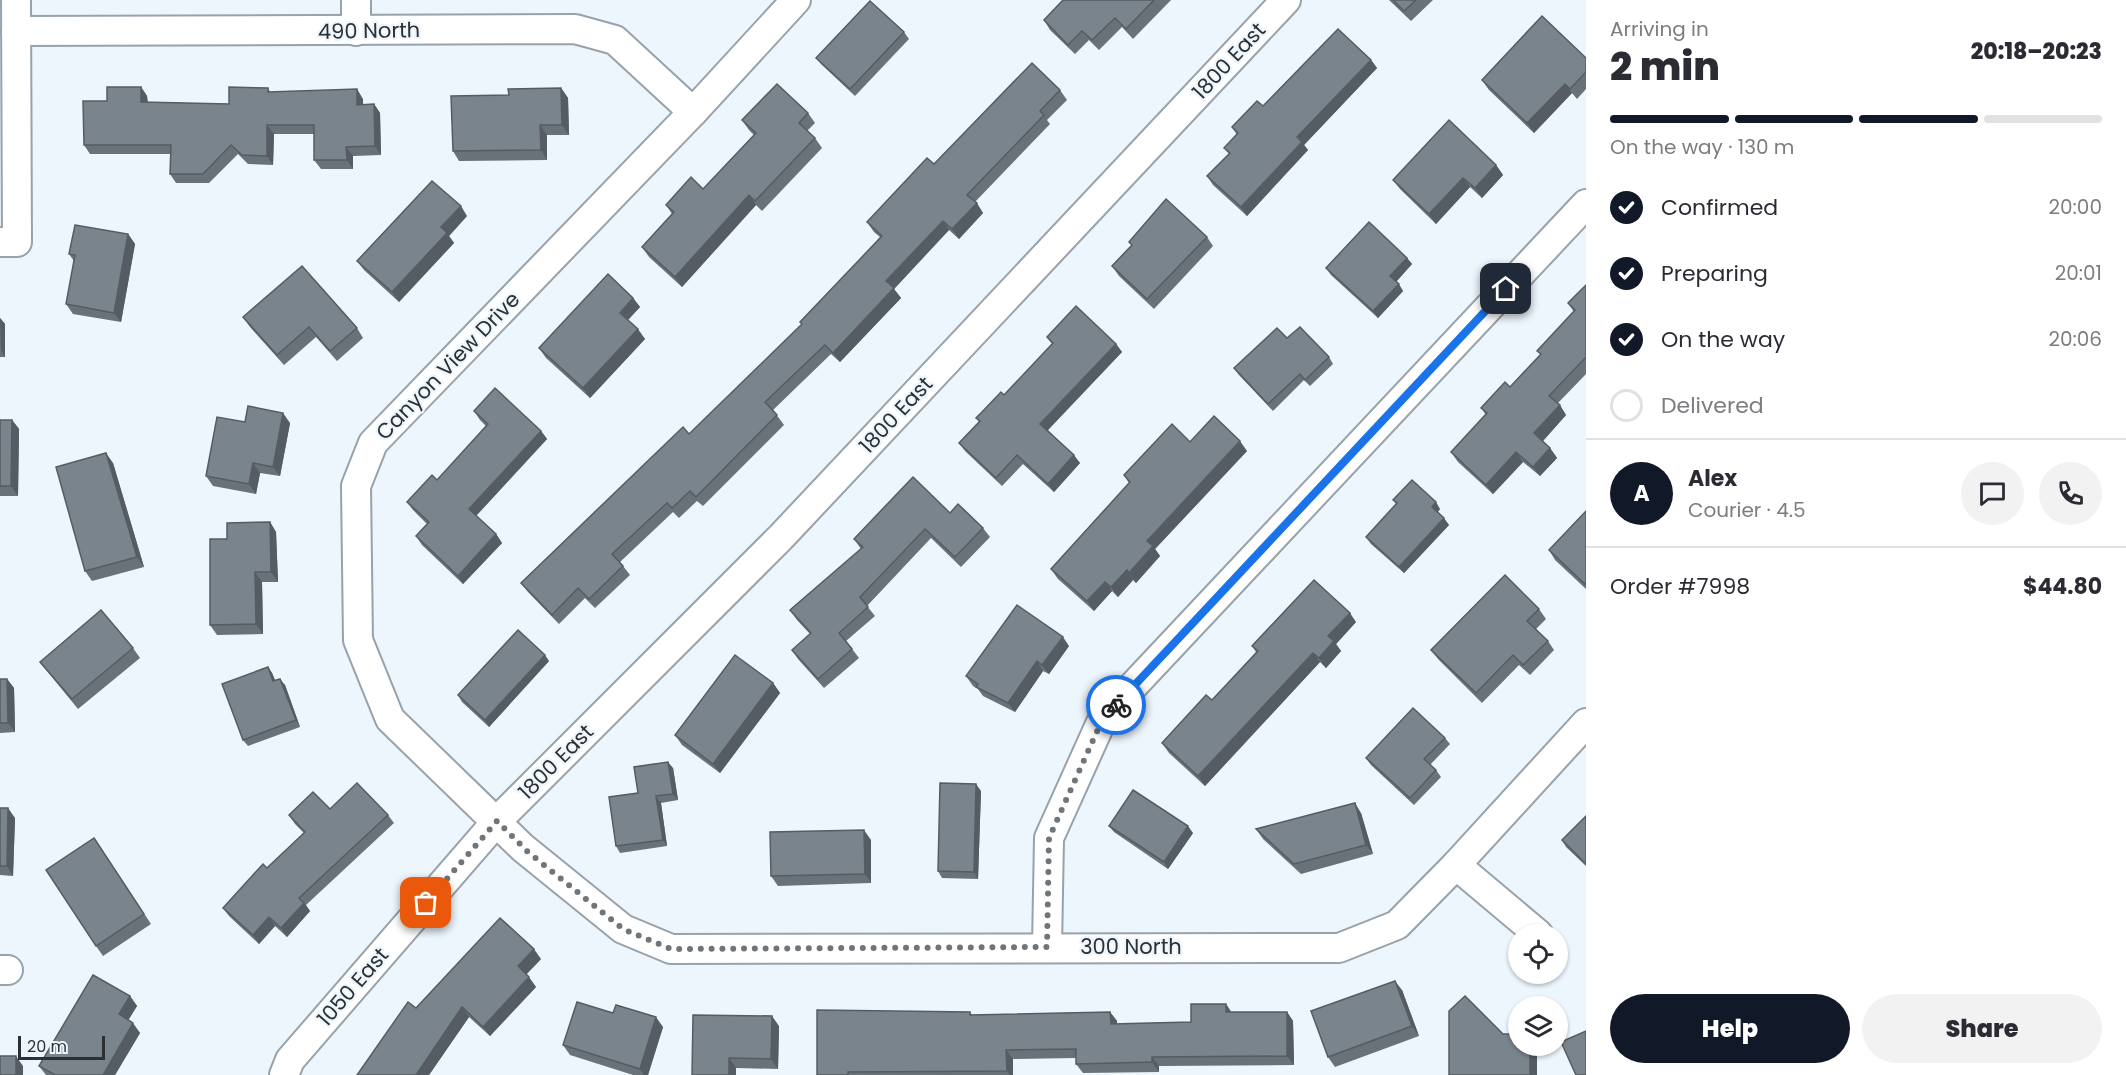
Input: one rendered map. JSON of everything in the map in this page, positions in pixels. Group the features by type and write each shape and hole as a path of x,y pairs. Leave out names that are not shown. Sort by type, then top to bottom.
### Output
{"street":[{"path":"8,242 16,31 15,0"},
{"path":"357,0 357,31"},
{"name":"Canyon View Drive","path":"497,821 390,719 358,640 356,486 373,443 693,112 796,0"},
{"name":"1800 East","path":"497,821 781,537 1286,0"},
{"name":"490 North","path":"16,31 575,29 615,40 693,112"},
{"path":"1047,947 1049,838 1103,718 1586,204"},
{"name":"300 North","path":"497,821 528,852 623,929 671,949 1339,948 1397,925 1456,866 1586,723"},
{"name":"1050 East","path":"284,1075 290,1060 497,821"},
{"path":"1456,866 1526,924"}],"building":[{"path":"1063,0 1154,0 1126,29 1115,18 1092,40 1082,31 1068,45 1044,20"},
{"path":"1393,0 1416,0 1404,11"},
{"path":"870,1 904,32 850,89 816,58"},
{"path":"1542,16 1586,58 1586,72 1570,89 1565,84 1527,123 1482,80"},
{"path":"1338,29 1371,60 1297,137 1302,142 1241,207 1207,176 1230,153 1224,148 1238,133 1232,127 1257,101 1263,106"},
{"path":"1032,63 1060,90 1040,111 1044,115 967,195 977,203 952,229 943,221 886,281 894,288 833,353 825,345 765,402 777,415 696,497 690,491 672,508 667,503 612,554 623,566 589,599 578,588 552,615 521,583 683,427 689,434 802,324 800,322 882,236 867,222 927,158 934,164"},
{"path":"777,84 808,113 799,123 815,138 755,201 749,195 675,277 642,247 674,212 666,205 691,177 703,189 756,133 742,120"},
{"path":"107,87 141,87 141,102 229,104 229,87 268,88 268,92 357,89 357,105 374,104 375,146 346,147 347,160 314,160 314,125 267,125 267,156 242,155 231,145 203,174 170,174 171,145 84,145 83,101 107,101"},
{"path":"561,88 562,125 540,125 541,150 453,151 451,96 509,95 508,89"},
{"path":"1449,120 1496,165 1475,188 1463,178 1429,214 1393,180"},
{"path":"432,181 461,206 441,227 447,233 392,292 357,261"},
{"path":"1166,199 1207,237 1147,299 1112,266 1132,245 1129,242"},
{"path":"1369,222 1407,258 1390,276 1399,284 1373,311 1326,268"},
{"path":"75,225 128,234 114,313 66,304 75,255 69,254"},
{"path":"302,266 357,328 330,351 309,327 277,355 243,317"},
{"path":"608,274 633,298 620,313 638,329 583,388 539,348"},
{"path":"1586,285 1586,357 1549,396 1560,405 1534,433 1550,448 1533,467 1516,452 1486,485 1451,452 1487,413 1481,408 1505,382 1510,387 1541,354 1537,351 1575,310 1568,303"},
{"path":"1076,306 1116,344 1040,424 1074,455 1048,484 1017,455 996,478 959,443 980,421 976,418 1001,392 1004,395 1053,343 1047,337"},
{"path":"1300,327 1329,357 1305,380 1300,374 1268,404 1234,368 1277,328 1287,338"},
{"path":"495,388 541,431 469,509 496,534 458,576 416,536 429,522 407,502 432,475 437,480 488,424 474,411"},
{"path":"248,406 283,413 273,467 253,463 249,484 206,476 217,417 245,422"},
{"path":"1214,416 1240,441 1147,541 1153,546 1129,573 1127,570 1111,587 1105,582 1087,601 1051,569 1130,482 1124,475 1172,424 1190,442"},
{"path":"0,420 12,420 11,486 0,486"},
{"path":"106,453 137,557 85,571 56,467"},
{"path":"913,477 950,513 958,504 983,528 955,557 925,529 860,597 868,607 839,633 852,649 818,679 792,650 811,633 790,610 863,547 854,539"},
{"path":"1412,480 1436,502 1432,507 1444,518 1399,567 1366,537 1397,503 1393,500"},
{"path":"1586,511 1586,585 1549,550"},
{"path":"270,522 271,572 255,572 256,624 210,625 210,539 227,539 227,523"},
{"path":"1505,575 1539,609 1527,621 1548,641 1523,665 1513,655 1476,693 1431,650"},
{"path":"1314,580 1350,613 1328,636 1334,641 1319,658 1313,653 1198,776 1162,743 1206,695 1212,700 1258,651 1252,646"},
{"path":"1017,605 1063,637 1042,665 1037,661 1008,703 976,687 978,684 966,676"},
{"path":"101,610 133,648 72,699 40,662"},
{"path":"518,630 545,655 485,720 458,695"},
{"path":"735,655 773,683 713,764 675,735"},
{"path":"268,667 273,681 280,679 296,720 243,740 222,684"},
{"path":"0,679 7,679 8,723 0,723"},
{"path":"1413,708 1445,738 1424,759 1436,770 1410,798 1366,758"},
{"path":"668,762 673,794 656,796 663,840 616,846 609,797 638,793 634,767"},
{"path":"357,783 388,815 299,898 304,903 281,928 269,917 253,935 223,908 263,864 267,868 305,832 289,815 313,792 330,809"},
{"path":"940,783 976,784 974,872 938,871"},
{"path":"1133,790 1188,826 1164,862 1109,826"},
{"path":"1355,803 1366,845 1294,864 1256,829"},
{"path":"0,808 8,808 7,866 0,866"},
{"path":"1586,816 1586,864 1562,840"},
{"path":"864,830 865,874 771,876 770,832"},
{"path":"94,838 144,914 96,946 46,870"},
{"path":"500,918 534,949 518,966 529,977 483,1027 462,1007 416,1075 357,1075 408,1002 416,1008"},
{"path":"93,975 130,996 119,1014 133,1023 103,1075 55,1075 39,1066"},
{"path":"1395,981 1412,1026 1328,1057 1311,1011"},
{"path":"1465,996 1503,1034 1508,1034 1508,1056 1530,1056 1530,1075 1449,1075 1449,1011"},
{"path":"577,1002 613,1013 616,1005 656,1017 640,1069 563,1045"},
{"path":"1191,1004 1226,1004 1226,1012 1287,1012 1287,1056 1152,1057 1152,1062 1076,1064 1076,1049 1006,1050 1007,1071 848,1072 848,1075 817,1075 817,1010 970,1012 970,1015 1110,1012 1111,1024 1191,1022"},
{"path":"693,1015 772,1016 771,1059 729,1058 729,1075 692,1075"},
{"path":"1586,1031 1586,1075 1576,1075 1567,1056 1568,1039"},
{"path":"0,1056 16,1056 16,1075 0,1075"}],"way so far":[{"path":"426,903 497,821 528,852 623,929 671,949 1047,947 1049,838 1103,718 1116,705"}],"route":[{"path":"1116,705 1506,289"}]}
